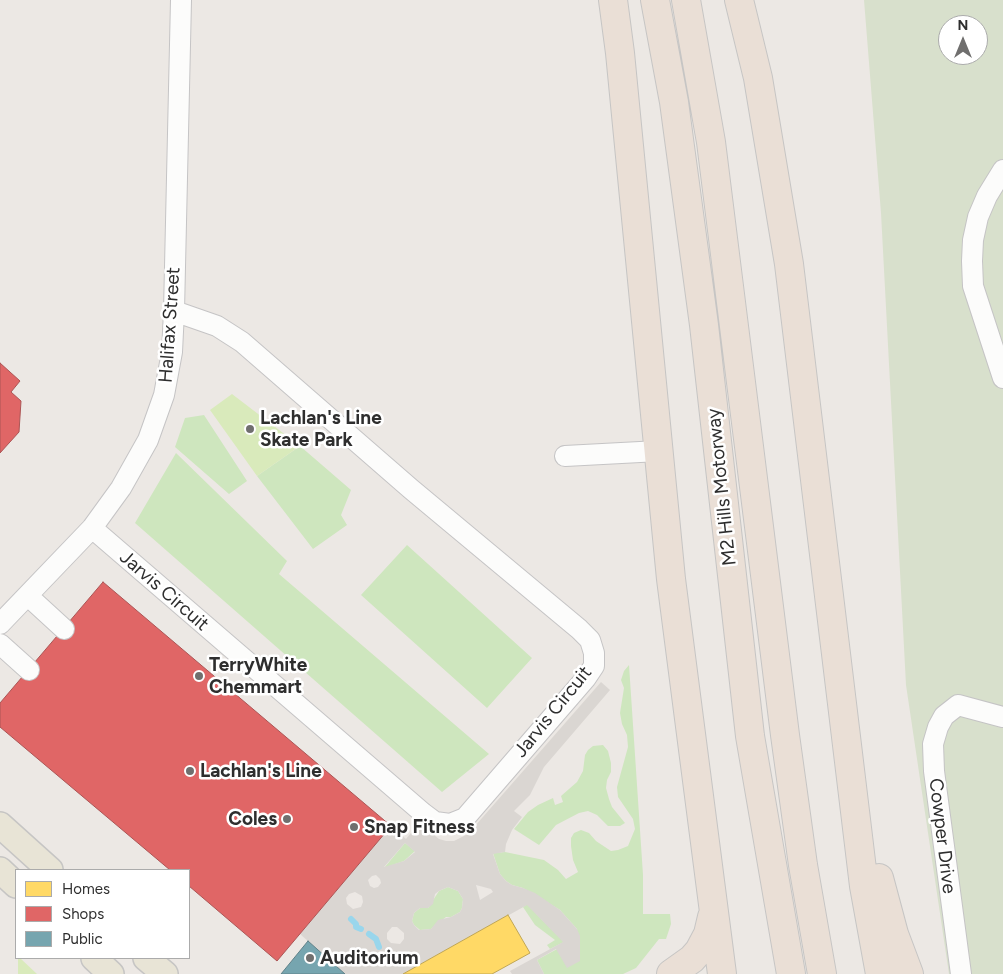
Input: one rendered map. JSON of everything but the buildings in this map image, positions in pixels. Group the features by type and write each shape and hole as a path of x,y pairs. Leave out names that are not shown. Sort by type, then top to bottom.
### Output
{"highway":[{"path":"613,0 620,54 671,579 722,974"},
{"name":"M2 Hills Motorway","path":"655,0 674,102 703,316 750,736 791,974"},
{"name":"M2 Hills Motorway","path":"686,0 711,142 785,735 803,865 822,974"},
{"path":"739,0 758,78 789,264 848,740 864,886 880,974"},
{"path":"848,740 885,904 909,974"},
{"path":"671,974 692,959 699,951 708,934 714,909"}],"main road":[{"path":"0,825 49,869"},
{"path":"0,870 15,884"},
{"path":"95,959 111,974"},
{"path":"147,959 165,974"}],"street":[{"name":"Halifax Street","path":"0,624 92,528 121,488 148,440 164,395 172,352 174,311 181,0"},
{"path":"1003,170 987,196 978,217 973,240 972,261 973,286 1003,378"},
{"name":"Jarvis Circuit","path":"92,528 435,822 450,824 465,818 586,678 594,666 594,654 590,640 579,628 411,489 242,342 216,326 174,311"},
{"path":"565,456 659,452"},
{"path":"28,596 64,628"},
{"path":"0,644 29,670"},
{"name":"Cowper Drive","path":"961,974 934,771 933,744 944,716 958,705 1003,717"}],"green space":[{"path":"864,0 1003,0 1003,974 949,974 906,685 881,213"},
{"name":"Lachlan's Line Skate Park","path":"232,394 300,446 257,476 210,410"},
{"path":"204,415 247,481 229,494 175,447 185,418"},
{"path":"300,446 351,490 341,515 347,525 313,549 257,476"},
{"path":"176,453 287,561 279,574 489,754 442,792 135,523"},
{"path":"407,545 532,658 487,708 361,595"},
{"path":"629,665 643,875 643,914 670,914 671,924 666,939 659,939 636,968 623,974 544,974 537,960 557,949 580,961 577,929 560,910 523,888 506,881 500,874 493,853 505,852 544,860 558,870 566,879 578,872 573,860 571,846 571,838 574,833 581,830 589,833 596,841 611,851 628,846 635,829 633,819 618,797 617,787 628,747 627,735 620,713 624,688 621,680 624,671"},
{"path":"603,745 608,751 611,763 611,772 606,788 609,799 612,807 625,823 620,826 608,826 597,815 588,811 579,813 556,825 539,845 514,829 528,812 538,805 553,798 555,805 563,802 561,796 577,782 583,771 585,755 588,750 593,746"},
{"path":"405,843 415,851 404,861 384,868"},
{"path":"448,887 458,891 463,899 460,912 451,917 446,917 431,929 420,930 412,921 414,913 420,908 428,908 439,891"},
{"path":"527,904 564,942 550,949 547,945 555,940 535,925 523,907"},
{"path":"18,959 21,959 37,974 18,974"}],"shaded area":[{"path":"601,682 610,690 544,767 530,795 514,811 522,817 512,830 505,852 493,854 500,874 506,881 535,893 560,910 577,929 580,936 580,961 567,968 556,949 537,960 544,974 512,974 510,971 563,942 527,905 403,974 345,974 300,934 391,826 406,839 419,823 439,839 446,841 454,841 468,834","holes":["405,843 415,852 404,861 384,867","376,875 381,883 378,887 374,888 370,886 368,880","476,885 491,889 493,892 480,900","448,887 458,891 463,899 462,908 460,912 451,917 438,920 431,929 419,930 412,921 414,913 420,908 428,908 433,904 435,894","355,892 362,896 363,902 361,907 353,909 347,904 346,898 349,894","392,927 397,927 404,933 404,939 400,944 391,943 387,939 387,933"]}],"waterway":[{"path":"351,919 356,924 356,927 361,929"},
{"path":"369,934 376,939 379,947"}],"place":[{"name":"Lachlan's Line Skate Park","path":"250,429"},
{"name":"TerryWhite Chemmart","path":"199,676"},
{"name":"Lachlan's Line","path":"190,771"},
{"name":"Coles","path":"287,819"},
{"name":"Snap Fitness","path":"354,827"},
{"name":"Auditorium","path":"310,958"}]}
